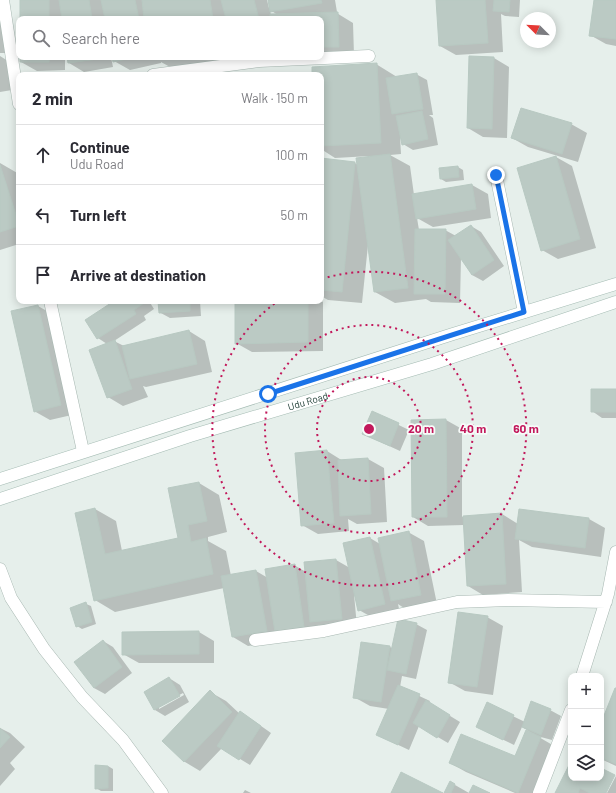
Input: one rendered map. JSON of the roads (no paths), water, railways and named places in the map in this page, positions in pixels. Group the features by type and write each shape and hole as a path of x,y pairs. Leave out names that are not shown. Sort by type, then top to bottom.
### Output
{"street":[{"path":"3,0 16,83"},
{"path":"324,58 369,56"},
{"path":"175,72 259,61 281,60"},
{"path":"496,175 524,312"},
{"name":"Udu Road","path":"0,479 83,451 616,284"},
{"name":"Udu Road","path":"0,499 190,436 432,364 616,302"},
{"path":"51,304 83,451"},
{"path":"583,673 610,597 616,552"},
{"path":"0,569 12,598 44,649 82,696 123,740 162,793"},
{"path":"255,640 324,631 457,602 610,597"},
{"path":"539,793 568,718"}]}
